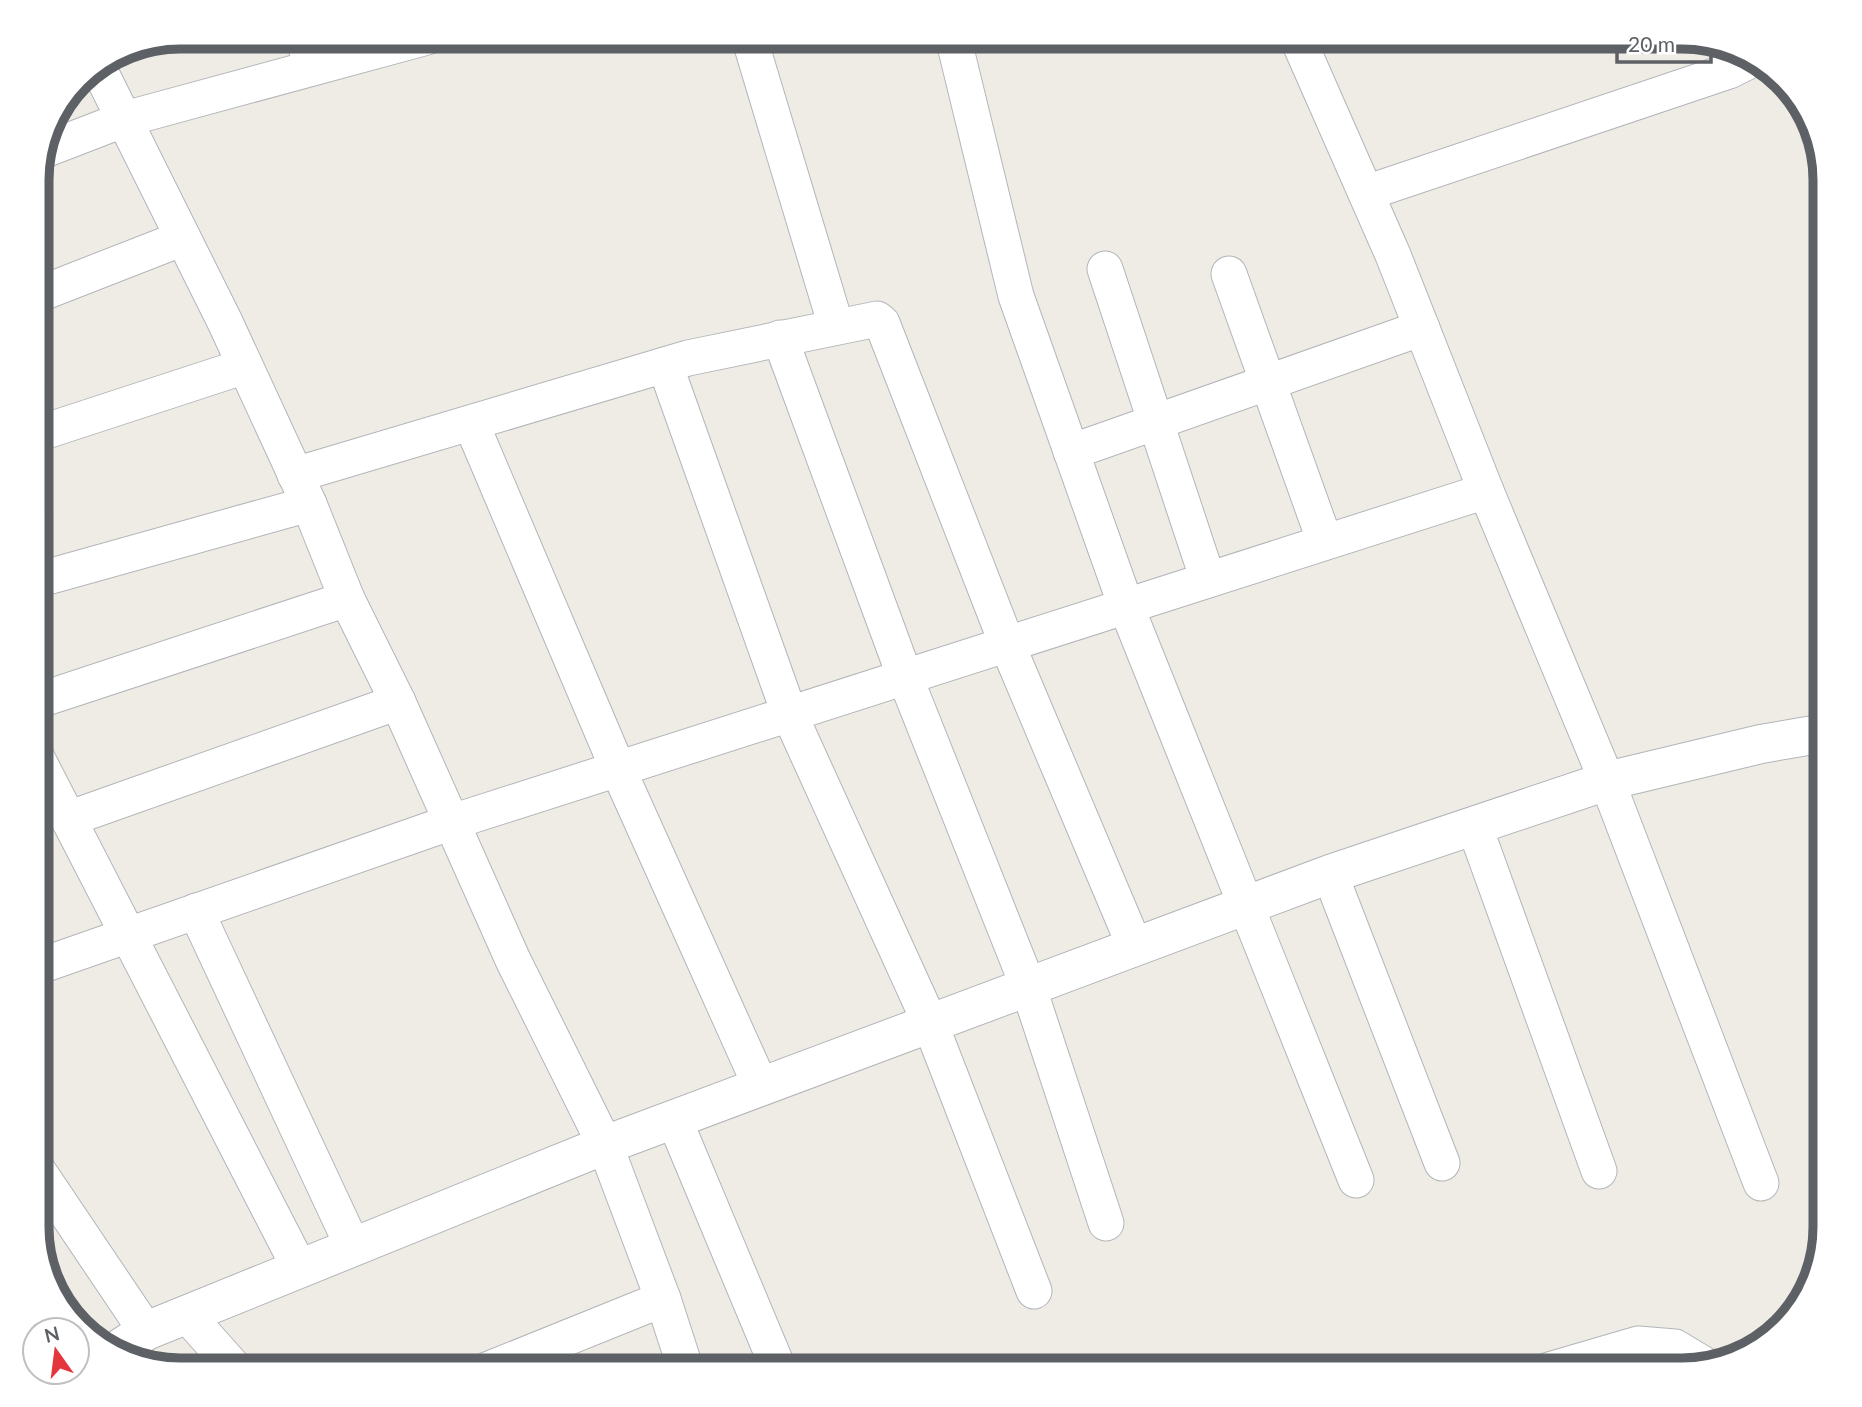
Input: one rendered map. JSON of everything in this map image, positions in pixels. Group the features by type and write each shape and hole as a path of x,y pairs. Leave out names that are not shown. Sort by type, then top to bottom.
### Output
{"street":[{"path":"53,147 307,52 331,49"},
{"path":"753,49 836,326"},
{"path":"956,49 1016,296 1071,452 1126,606 1356,1180"},
{"path":"1302,49 1366,193 1607,781 1761,1183"},
{"path":"1366,193 1743,64"},
{"path":"102,75 245,366 302,489 347,599 398,702 513,960 605,1145 663,1299 682,1358"},
{"path":"49,290 183,237"},
{"path":"1105,269 1209,580"},
{"path":"1229,274 1325,542"},
{"path":"49,576 302,489 471,423 664,365 872,318 882,323 1007,644 1135,947"},
{"path":"1071,452 1157,424 1267,381 1422,328"},
{"path":"780,338 905,677 1028,986 1106,1223"},
{"path":"664,365 789,713 930,1023 1034,1291"},
{"path":"49,430 245,366"},
{"path":"471,423 618,769 761,1087"},
{"path":"49,963 452,822 1486,491"},
{"path":"49,697 347,599"},
{"path":"68,819 398,702"},
{"path":"49,1191 132,1340 187,1315 605,1145 1330,874 1607,781 1761,744 1813,735"},
{"path":"49,782 300,1269"},
{"path":"1474,825 1599,1171"},
{"path":"1330,874 1442,1163"},
{"path":"196,911 353,1247"},
{"path":"674,1119 774,1358"},
{"path":"516,1358 663,1299"},
{"path":"187,1315 225,1358"},
{"path":"1588,1358 1637,1343 1675,1347 1693,1358"}]}
